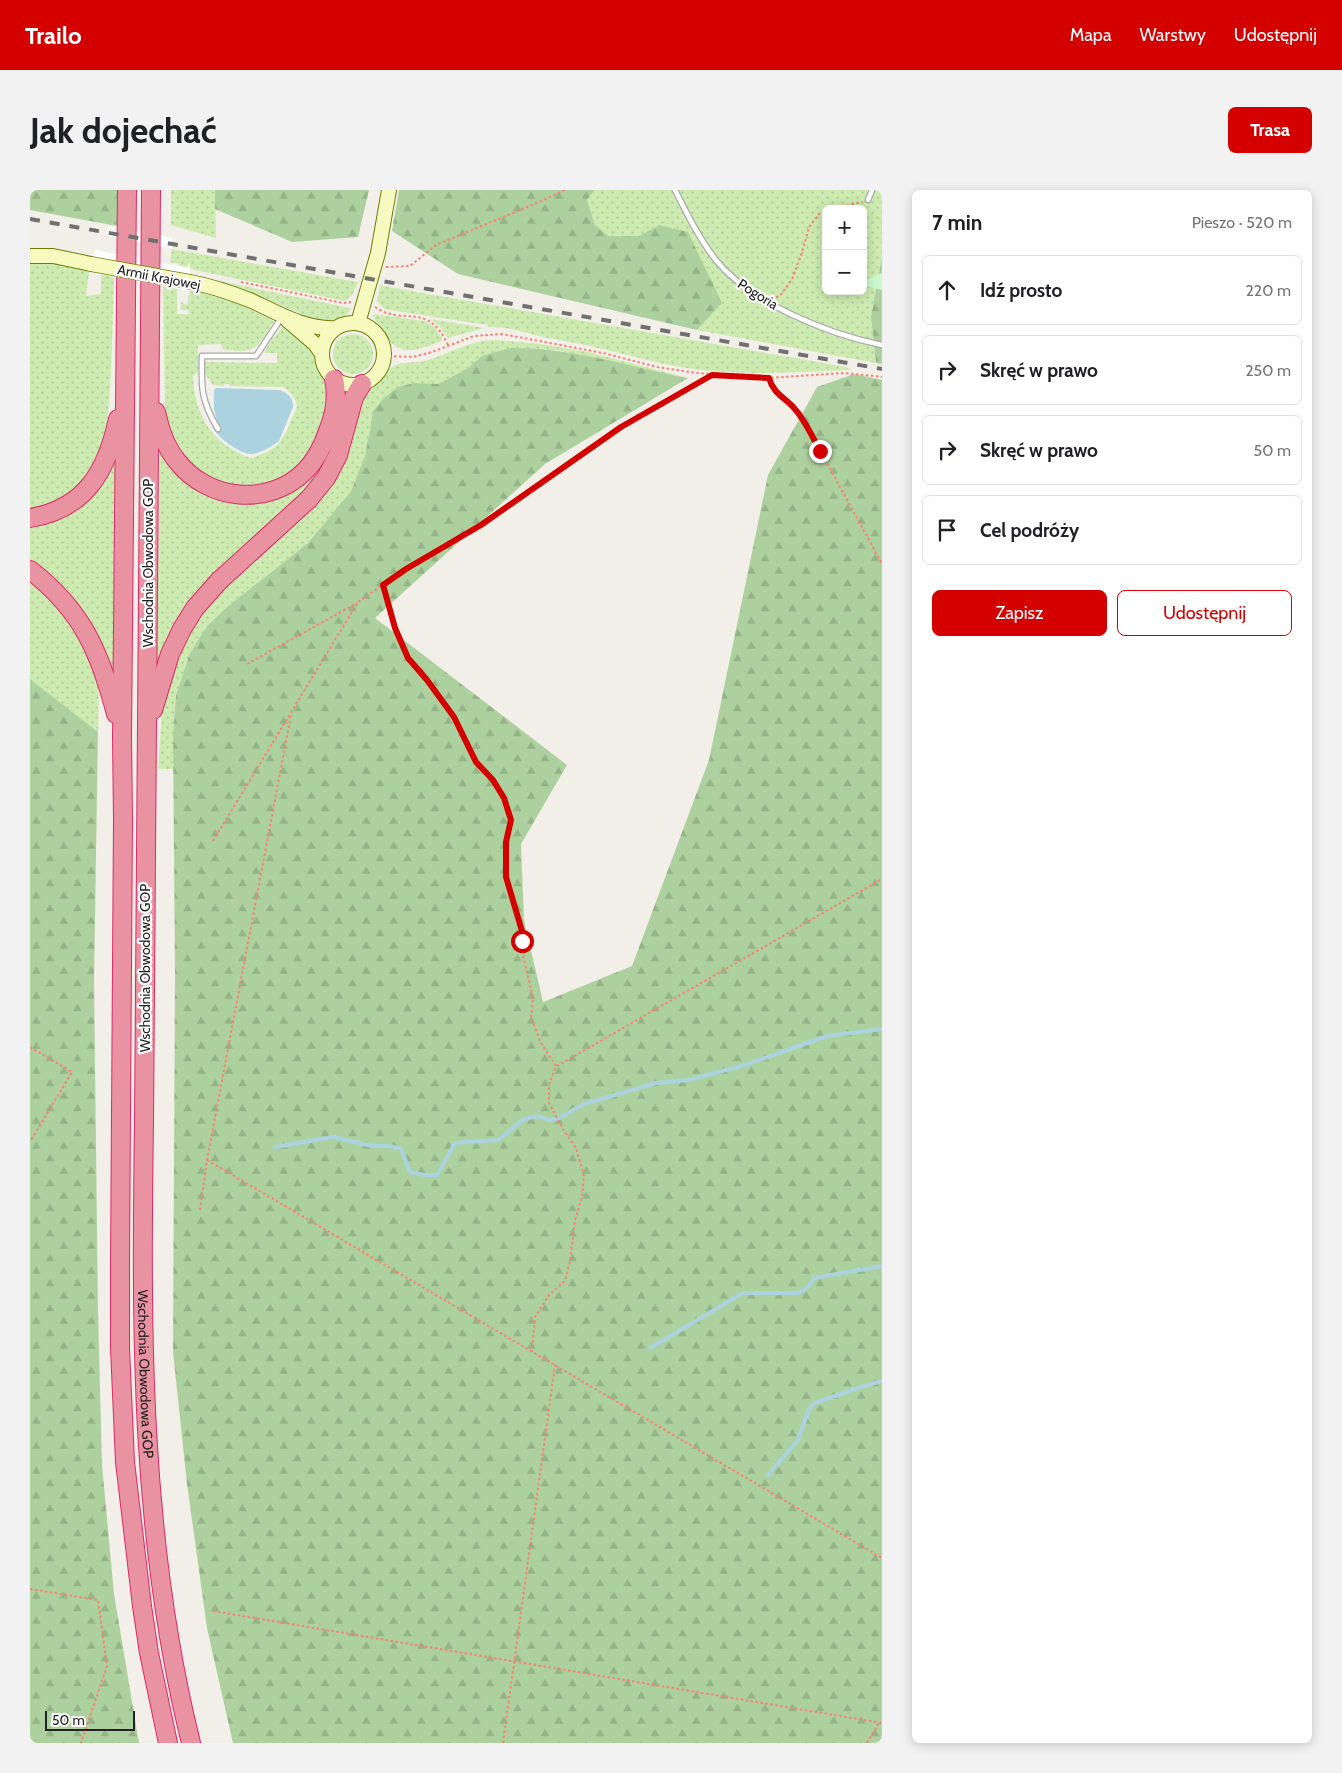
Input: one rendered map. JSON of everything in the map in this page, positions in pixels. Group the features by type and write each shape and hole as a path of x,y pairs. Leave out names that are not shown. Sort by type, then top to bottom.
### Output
{"highway":[{"name":"Wschodnia Obwodowa GOP","path":"127,190 122,737 120,1348 125,1462 142,1606 154,1680 168,1743"},
{"name":"Wschodnia Obwodowa GOP","path":"150,190 142,1261 146,1433 152,1507 164,1603 174,1666 191,1743"},
{"path":"150,390 161,434 173,456 186,471 218,491 235,495 256,495 274,490 291,482 306,470 318,455 333,416 336,397 334,379"},
{"path":"147,732 170,654 188,619 211,589 300,508 321,485 338,455 354,397 362,384"},
{"path":"30,518 45,515 62,508 79,497 92,484 111,448 125,389"},
{"path":"30,570 66,603 86,632 104,674 122,737"}],"main road":[{"path":"358,323 378,253 389,190"},
{"name":"Armii Krajowej","path":"30,256 47,256 190,282 234,294 282,316 321,328 336,328"},
{"name":"Armii Krajowej","path":"282,316 315,344 322,354"},
{"path":"358,323 369,327 376,333 383,345 384,356 381,367 370,380 362,384 348,385 334,379 324,366 322,354 324,342 329,334 345,324 358,323"}],"lane":[{"name":"Pogoria","path":"675,190 698,234 716,260 734,278 764,300 807,321 845,336 882,345"},
{"path":"868,200 872,190"},
{"path":"218,429 208,413 202,395 202,356 256,356 282,316"}],"path":[{"path":"382,267 410,266 436,245 565,190"},
{"path":"848,205 868,200"},
{"path":"764,300 780,296 792,280 809,227 822,212"},
{"path":"237,281 343,303 353,302"},
{"path":"373,306 383,312 422,318 437,327 448,345"},
{"path":"384,356 413,357 480,335 508,334 604,353 657,367 712,375 769,378 843,373 882,377"},
{"path":"248,664 358,602 406,569 481,525 621,427 712,375"},
{"path":"769,378 775,391 793,406 803,419 882,564"},
{"path":"383,585 395,628 408,658 454,717 476,762 493,780 504,798 511,820 506,842 506,877 522,931 522,951 533,998 531,1017 541,1043 556,1066"},
{"path":"213,841 358,602"},
{"path":"200,1210 292,712"},
{"path":"532,1352 535,1317 549,1295 565,1281 570,1262 575,1220 582,1197 584,1176 576,1148 549,1103 549,1084 556,1066 882,879"},
{"path":"30,1047 72,1072 30,1142"},
{"path":"208,1160 882,1558"},
{"path":"503,1743 555,1365"},
{"path":"30,1589 98,1600 107,1666 81,1743"},
{"path":"213,1612 881,1723 867,1743"}],"green space":[{"path":"30,190 117,190 117,226 30,210"},
{"path":"171,190 215,190 216,238 171,225"},
{"path":"215,190 369,190 358,237 292,242 215,209"},
{"path":"399,190 595,190 587,200 595,225 608,236 639,236 659,225 688,232 722,303 697,330 458,274 392,231"},
{"path":"595,190 882,190 882,256 871,317 876,363 697,330 722,303 659,225 639,236 608,236 595,225 587,200"},
{"path":"172,249 359,281 352,295 345,301 190,269 190,263 186,267 179,266 179,264 170,262"},
{"path":"882,256 882,364 876,363 871,317"},
{"path":"47,263 89,272 86,296 101,294 101,274 114,277 111,374 106,441 98,460 81,485 54,504 30,511 30,264"},
{"path":"882,273 882,290 867,286 867,279"},
{"path":"205,278 351,309 339,320 316,320 244,290"},
{"path":"380,284 846,367 852,370 740,373 674,366 511,329 488,327 487,324 384,309 377,301"},
{"path":"163,286 177,289 177,314 189,314 189,310 181,310 181,300 187,305 190,289 234,302 274,321 260,343 249,350 234,351 223,349 221,344 198,345 198,372 193,376 197,404 202,416 215,436 236,452 250,458 276,446 285,434 297,407 296,401 291,393 283,387 213,385 204,373 204,362 277,363 277,353 264,353 272,339 283,327 305,340 316,354 320,369 328,381 326,417 309,455 293,472 265,486 228,486 198,472 179,451 170,431 165,408"},
{"path":"373,314 425,321 435,327 443,340 426,347 404,350 390,342"},
{"path":"430,319 484,328 448,338 439,326"},
{"path":"353,334 367,340 373,354 367,368 353,374 339,368 333,354 339,340"},
{"path":"496,340 540,344 588,352 688,378 561,351 530,348 482,356 468,368 438,384 414,383 373,411 365,456 351,491 308,543 227,607 207,626 190,653 176,695 173,769 158,769 162,713 168,681 177,651 211,597 295,520 367,388 390,368 398,364 425,361 477,342"},
{"path":"510,348 578,354 688,378 545,464 375,618 567,765 521,844 524,920 543,1002 632,966 709,760 768,475 817,387 854,374 882,380 882,1743 233,1743 207,1628 187,1484 173,1352 175,973 173,735 176,695 190,653 207,626 227,607 308,543 351,491 365,456 373,411 384,398 398,387 414,383 438,384 468,368 482,356"},
{"path":"160,449 245,502 326,452 330,454 316,481 289,509 159,664 157,664"},
{"path":"116,461 113,676 30,562 30,525"},
{"path":"30,578 68,616 99,676 98,732 30,679"},
{"path":"30,679 98,732 94,982 102,1465 114,1594 139,1743 30,1743"}],"water":[{"path":"216,388 278,390 287,393 291,398 293,407 279,441 262,451 250,454 240,451 223,440 213,427 218,424 214,409 214,390"}],"pier":[{"path":"108,226 172,238 172,248 107,236"},
{"path":"95,250 190,268 190,291 89,272"}],"waterway":[{"path":"275,1147 333,1137 372,1146 389,1146 401,1149 410,1172 437,1175 455,1143 498,1140 524,1119 538,1116 548,1120 557,1119 584,1104 656,1083 689,1080 748,1064 827,1036 882,1029"},
{"path":"650,1348 743,1293 798,1293 807,1288 814,1278 882,1266"},
{"path":"768,1475 798,1440 809,1409 815,1403 882,1381"}],"railway":[{"path":"30,219 882,369"}],"route":[{"path":"522,941 522,931 506,877 506,842 511,820 504,798 493,780 476,762 454,717 408,658 395,628 383,585 406,569 481,525 621,427 712,375 769,378 775,391 793,406 803,419 820,451"}]}
